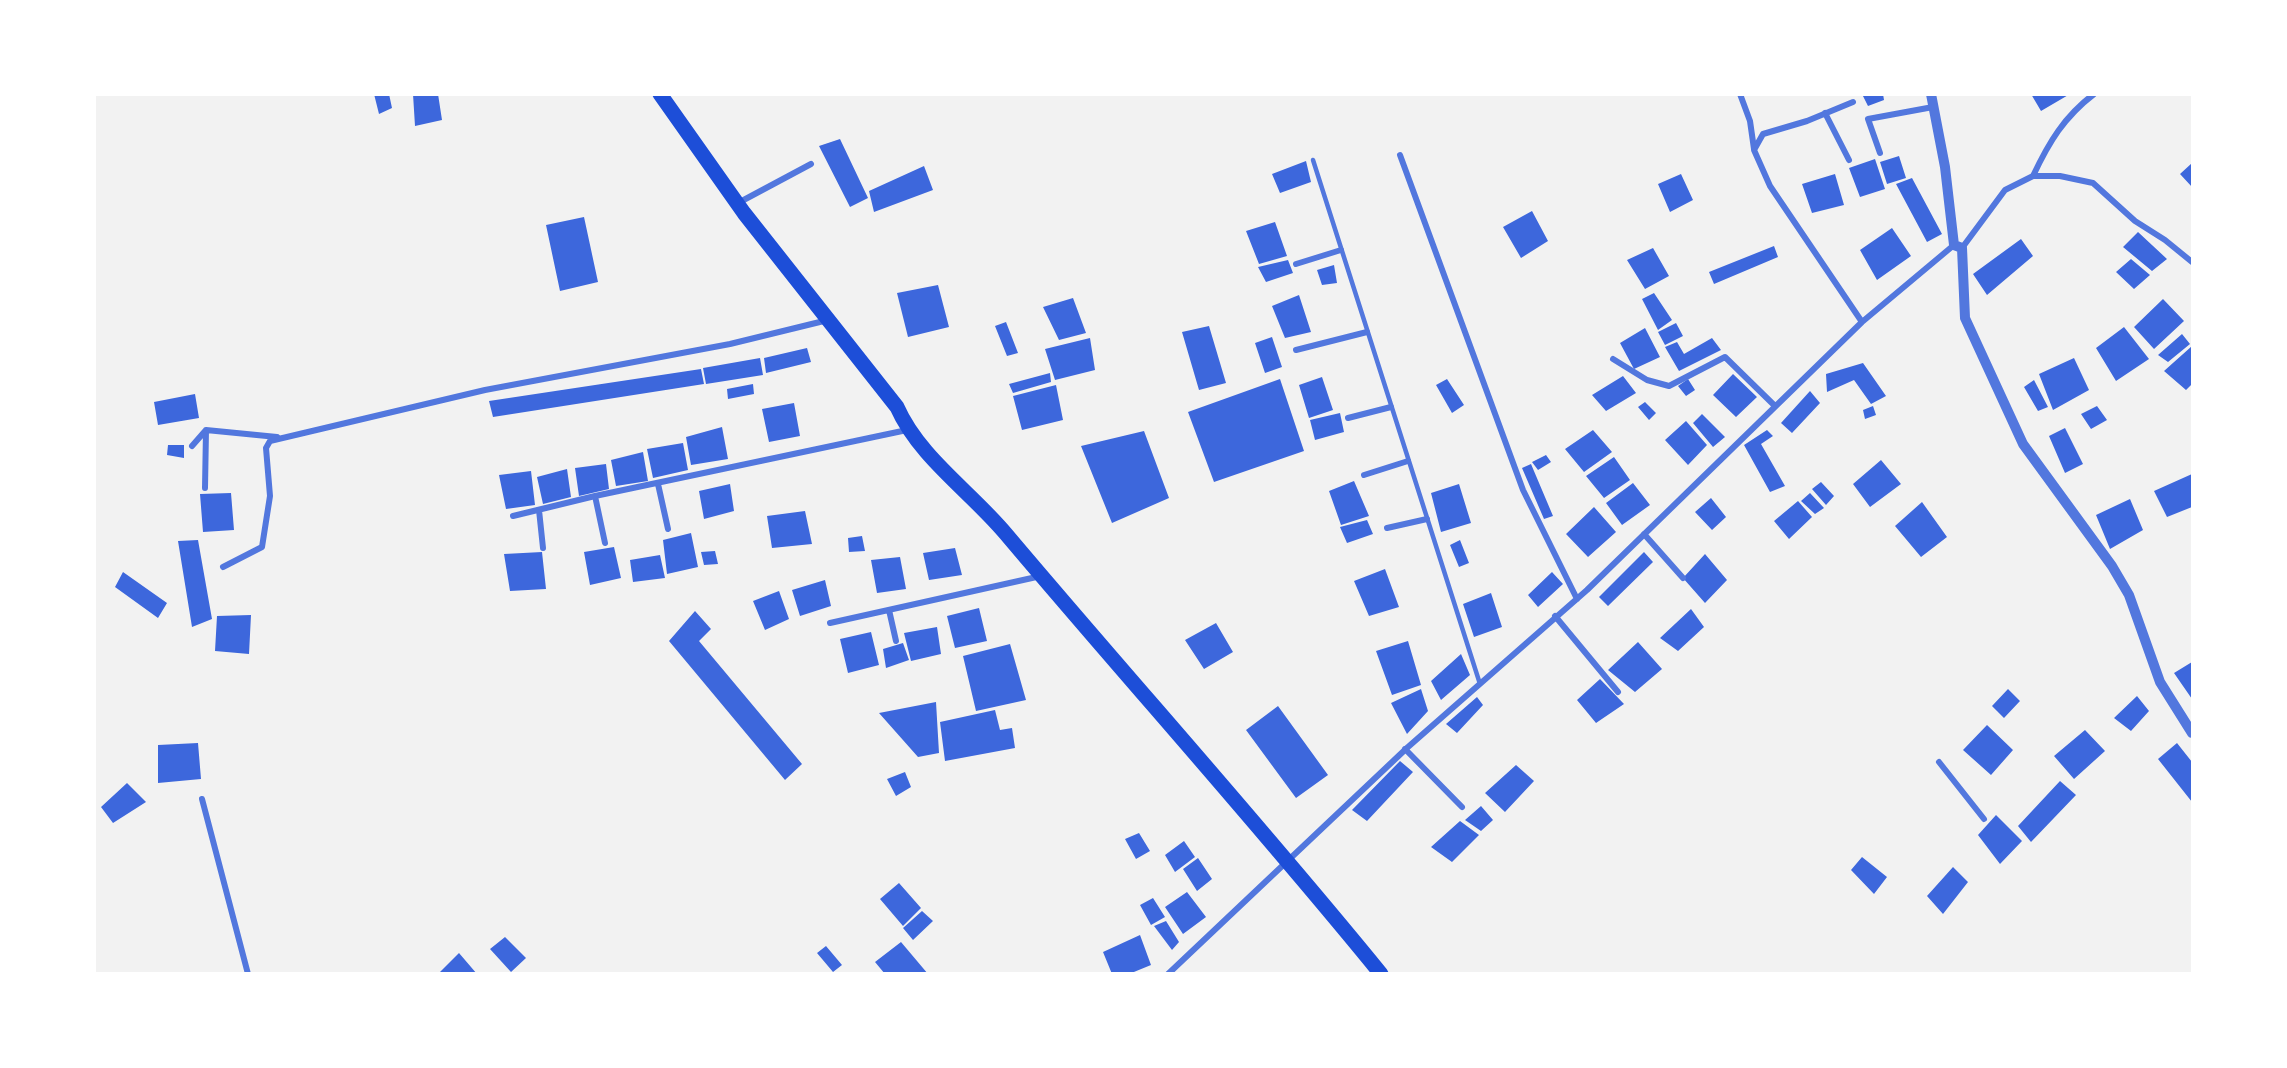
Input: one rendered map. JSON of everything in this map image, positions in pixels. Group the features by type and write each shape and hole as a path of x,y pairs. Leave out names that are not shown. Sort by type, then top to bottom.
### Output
{"main road":[{"path":"660,94 737,203 897,407 907,430 1003,530 1289,861 1381,974"}],"street":[{"path":"1740,94 1750,121 1754,150 1770,186 1862,322"},
{"path":"1931,94 1958,247 1965,318 2023,444 2124,585 2160,682 2193,733"},
{"path":"2033,176 2050,140 2072,111 2094,94"},
{"path":"1754,150 1762,134 1852,102"},
{"path":"1880,153 1868,119 1933,107"},
{"path":"1825,113 1849,160"},
{"path":"1400,155 1523,490 1577,599"},
{"path":"737,203 811,164"},
{"path":"1168,974 1405,749 1577,599 1862,322 1958,247 2005,190 2033,176 2060,176 2093,183 2135,221 2165,240 2193,262"},
{"path":"1296,264 1341,250"},
{"path":"223,567 262,547 270,496 266,448 270,441 485,390 730,344 828,320"},
{"path":"1296,350 1367,332"},
{"path":"1613,359 1647,380 1669,386 1725,357 1775,406"},
{"path":"1348,418 1391,407"},
{"path":"206,430 283,438"},
{"path":"192,446 206,430"},
{"path":"205,488 206,430"},
{"path":"513,516 595,496 907,430"},
{"path":"1364,475 1408,461"},
{"path":"658,484 668,529"},
{"path":"595,496 604,543"},
{"path":"538,510 543,548"},
{"path":"1387,528 1427,519"},
{"path":"1644,534 1683,578"},
{"path":"830,623 1041,576"},
{"path":"889,610 896,641"},
{"path":"1555,617 1618,692"},
{"path":"1405,749 1462,807"},
{"path":"1939,762 1984,819"},
{"path":"202,799 248,974"}],"lane":[{"path":"1312,160 1480,684"}],"building":[{"path":"374,94 389,94 392,108 379,114"},
{"path":"413,94 438,94 442,120 415,126"},
{"path":"1862,94 1883,94 1884,100 1868,106"},
{"path":"2031,94 2070,94 2041,111"},
{"path":"840,139 868,198 850,207 819,146"},
{"path":"1899,156 1906,178 1887,184 1880,162"},
{"path":"1875,159 1885,189 1860,197 1849,168"},
{"path":"1306,161 1311,182 1280,193 1272,174"},
{"path":"2192,163 2192,187 2180,174"},
{"path":"924,166 933,190 874,212 869,191"},
{"path":"1681,174 1693,200 1670,212 1658,184"},
{"path":"1835,174 1844,205 1812,213 1802,184"},
{"path":"1912,178 1942,234 1927,242 1896,184"},
{"path":"1532,211 1548,241 1521,258 1503,227"},
{"path":"584,217 598,282 560,291 546,225"},
{"path":"1275,222 1287,256 1259,264 1246,231"},
{"path":"1892,228 1911,256 1877,280 1860,250"},
{"path":"2138,232 2167,259 2152,271 2123,247"},
{"path":"2021,239 2033,256 1987,295 1973,274"},
{"path":"1774,246 1778,257 1714,284 1709,272"},
{"path":"1653,248 1669,276 1645,289 1627,260"},
{"path":"2131,259 2150,275 2134,289 2116,272"},
{"path":"1288,260 1293,273 1266,282 1258,267"},
{"path":"1334,265 1337,283 1322,285 1317,270"},
{"path":"938,285 949,327 908,337 897,293"},
{"path":"1654,293 1672,320 1658,330 1642,299"},
{"path":"1299,295 1311,332 1285,338 1272,306"},
{"path":"1073,298 1086,333 1059,340 1043,307"},
{"path":"2163,299 2184,321 2154,349 2134,327"},
{"path":"1006,322 1018,353 1007,356 995,326"},
{"path":"1676,323 1683,336 1665,345 1658,332"},
{"path":"1209,326 1226,383 1199,390 1182,332"},
{"path":"2124,327 2149,359 2116,381 2096,348"},
{"path":"1645,328 1660,357 1634,369 1620,343"},
{"path":"2182,334 2190,344 2168,362 2158,355"},
{"path":"1272,337 1282,367 1265,373 1255,343"},
{"path":"1090,338 1095,370 1055,380 1045,349"},
{"path":"1712,338 1721,350 1679,371 1665,347 1677,342 1684,354"},
{"path":"2192,346 2192,384 2186,390 2164,371"},
{"path":"807,348 811,362 766,373 764,358"},
{"path":"760,358 763,375 706,384 703,368"},
{"path":"2074,358 2089,390 2053,410 2039,374"},
{"path":"1863,363 1886,396 1871,404 1854,380 1827,392 1826,374"},
{"path":"701,369 704,384 493,417 489,401"},
{"path":"1050,373 1051,382 1013,393 1009,384"},
{"path":"1733,374 1757,397 1736,417 1713,395"},
{"path":"1623,376 1636,393 1606,411 1592,395"},
{"path":"1322,377 1333,410 1309,418 1299,385"},
{"path":"1280,379 1304,451 1214,482 1188,412"},
{"path":"1447,379 1464,405 1452,413 1436,385"},
{"path":"1688,379 1695,390 1686,396 1678,386"},
{"path":"2034,380 2048,407 2038,411 2024,387"},
{"path":"753,384 754,394 728,399 727,389"},
{"path":"1056,385 1063,420 1022,430 1013,396"},
{"path":"1810,391 1820,403 1792,433 1781,423"},
{"path":"195,394 199,418 158,425 154,402"},
{"path":"1645,402 1656,413 1649,420 1638,407"},
{"path":"794,403 800,436 769,442 762,409"},
{"path":"1873,406 1876,415 1865,419 1863,410"},
{"path":"2097,406 2107,420 2091,429 2081,414"},
{"path":"1340,413 1344,432 1315,440 1310,420"},
{"path":"1702,414 1725,437 1713,447 1693,423"},
{"path":"1686,421 1707,445 1688,465 1665,440"},
{"path":"722,427 728,459 691,465 686,437"},
{"path":"2065,428 2083,464 2065,473 2049,436"},
{"path":"1593,430 1612,452 1584,472 1565,449"},
{"path":"1767,430 1773,436 1761,444 1785,486 1770,492 1744,445"},
{"path":"1144,431 1169,498 1112,523 1081,446"},
{"path":"683,443 688,470 653,478 647,449"},
{"path":"168,445 184,445 184,458 167,455"},
{"path":"643,452 648,481 616,486 611,460"},
{"path":"1546,455 1551,462 1538,470 1532,462"},
{"path":"1614,457 1630,480 1604,498 1586,476"},
{"path":"1881,460 1901,484 1870,507 1853,484"},
{"path":"606,464 609,489 579,496 575,468"},
{"path":"1531,464 1553,516 1544,519 1522,468"},
{"path":"567,469 571,497 543,504 537,477"},
{"path":"531,471 535,505 506,509 499,475"},
{"path":"2192,474 2192,507 2167,517 2154,491"},
{"path":"1354,481 1369,516 1341,525 1329,491"},
{"path":"1821,482 1834,496 1826,505 1812,489"},
{"path":"1633,483 1650,505 1622,525 1606,503"},
{"path":"730,484 734,511 704,519 699,491"},
{"path":"1459,484 1471,523 1441,532 1431,493"},
{"path":"231,493 234,530 203,532 200,494"},
{"path":"1810,493 1824,508 1815,514 1801,501"},
{"path":"1711,498 1726,517 1712,530 1695,512"},
{"path":"2130,499 2143,530 2110,549 2096,515"},
{"path":"1798,501 1812,517 1789,539 1774,521"},
{"path":"1922,502 1947,537 1921,557 1895,526"},
{"path":"1594,507 1616,532 1588,557 1566,534"},
{"path":"805,511 812,544 772,548 767,516"},
{"path":"1367,520 1373,534 1347,543 1340,527"},
{"path":"691,533 698,567 667,574 663,540"},
{"path":"862,536 865,551 849,552 848,538"},
{"path":"198,540 212,619 192,627 178,541"},
{"path":"1460,540 1469,563 1459,567 1450,545"},
{"path":"614,547 621,578 590,585 584,552"},
{"path":"955,548 962,575 929,580 923,553"},
{"path":"715,551 718,564 704,565 701,552"},
{"path":"542,552 546,589 510,591 504,554"},
{"path":"1644,552 1653,562 1608,606 1599,597"},
{"path":"1705,554 1727,580 1705,603 1683,578"},
{"path":"660,555 665,578 633,582 630,560"},
{"path":"900,557 906,589 877,593 871,560"},
{"path":"1385,569 1399,607 1369,616 1354,581"},
{"path":"123,572 167,603 158,618 115,587"},
{"path":"1552,572 1563,584 1538,607 1528,595"},
{"path":"825,580 831,606 800,616 792,590"},
{"path":"779,591 789,619 765,630 753,601"},
{"path":"1491,593 1502,627 1474,637 1463,604"},
{"path":"979,608 987,641 955,648 947,616"},
{"path":"1691,609 1704,627 1678,651 1660,638"},
{"path":"695,611 711,629 699,641 802,764 785,780 669,641"},
{"path":"251,615 249,654 215,651 217,616"},
{"path":"1216,623 1233,652 1204,669 1185,640"},
{"path":"937,627 941,654 911,661 904,633"},
{"path":"871,632 879,665 848,673 840,639"},
{"path":"1408,641 1421,685 1392,695 1376,651"},
{"path":"1638,642 1662,669 1635,692 1608,670"},
{"path":"903,643 909,660 886,668 883,649"},
{"path":"1010,644 1026,700 976,711 963,656"},
{"path":"1461,654 1470,675 1441,700 1431,681"},
{"path":"2192,662 2192,699 2174,673"},
{"path":"1600,679 1624,704 1596,723 1577,700"},
{"path":"1421,689 1428,711 1407,734 1391,703"},
{"path":"2008,689 2020,701 2004,718 1992,706"},
{"path":"2137,696 2149,711 2131,731 2114,718"},
{"path":"1477,697 1483,705 1457,733 1446,724"},
{"path":"936,702 939,753 918,757 879,713"},
{"path":"1278,706 1328,775 1296,798 1246,730"},
{"path":"995,710 1000,730 1012,728 1015,748 945,761 940,722"},
{"path":"1987,725 2013,750 1991,775 1963,750"},
{"path":"2085,730 2105,751 2074,779 2054,756"},
{"path":"198,743 201,779 158,783 158,745"},
{"path":"2177,743 2192,762 2192,802 2158,759"},
{"path":"1400,761 1413,772 1367,821 1352,810"},
{"path":"1516,765 1534,781 1505,812 1485,793"},
{"path":"905,772 911,787 896,796 887,779"},
{"path":"2060,781 2076,795 2031,842 2018,826"},
{"path":"127,783 146,802 113,823 101,807"},
{"path":"1481,806 1493,820 1481,831 1465,820"},
{"path":"1996,815 2022,841 2000,864 1978,835"},
{"path":"1460,821 1479,835 1452,862 1431,847"},
{"path":"1139,833 1150,851 1136,859 1125,839"},
{"path":"1184,841 1195,857 1175,872 1165,855"},
{"path":"1862,857 1887,877 1874,894 1851,870"},
{"path":"1198,858 1212,879 1197,891 1183,869"},
{"path":"1953,867 1968,882 1943,914 1927,896"},
{"path":"899,883 921,908 903,926 880,899"},
{"path":"1187,892 1206,917 1183,934 1165,907"},
{"path":"1153,898 1165,917 1151,925 1140,905"},
{"path":"922,911 933,921 913,940 903,928"},
{"path":"1166,921 1179,942 1172,950 1154,926"},
{"path":"1140,935 1151,965 1129,974 1112,974 1103,952"},
{"path":"505,937 526,958 511,972 490,949"},
{"path":"901,942 928,974 885,974 875,962"},
{"path":"826,946 842,965 833,972 817,953"},
{"path":"459,953 477,974 438,974"}]}
